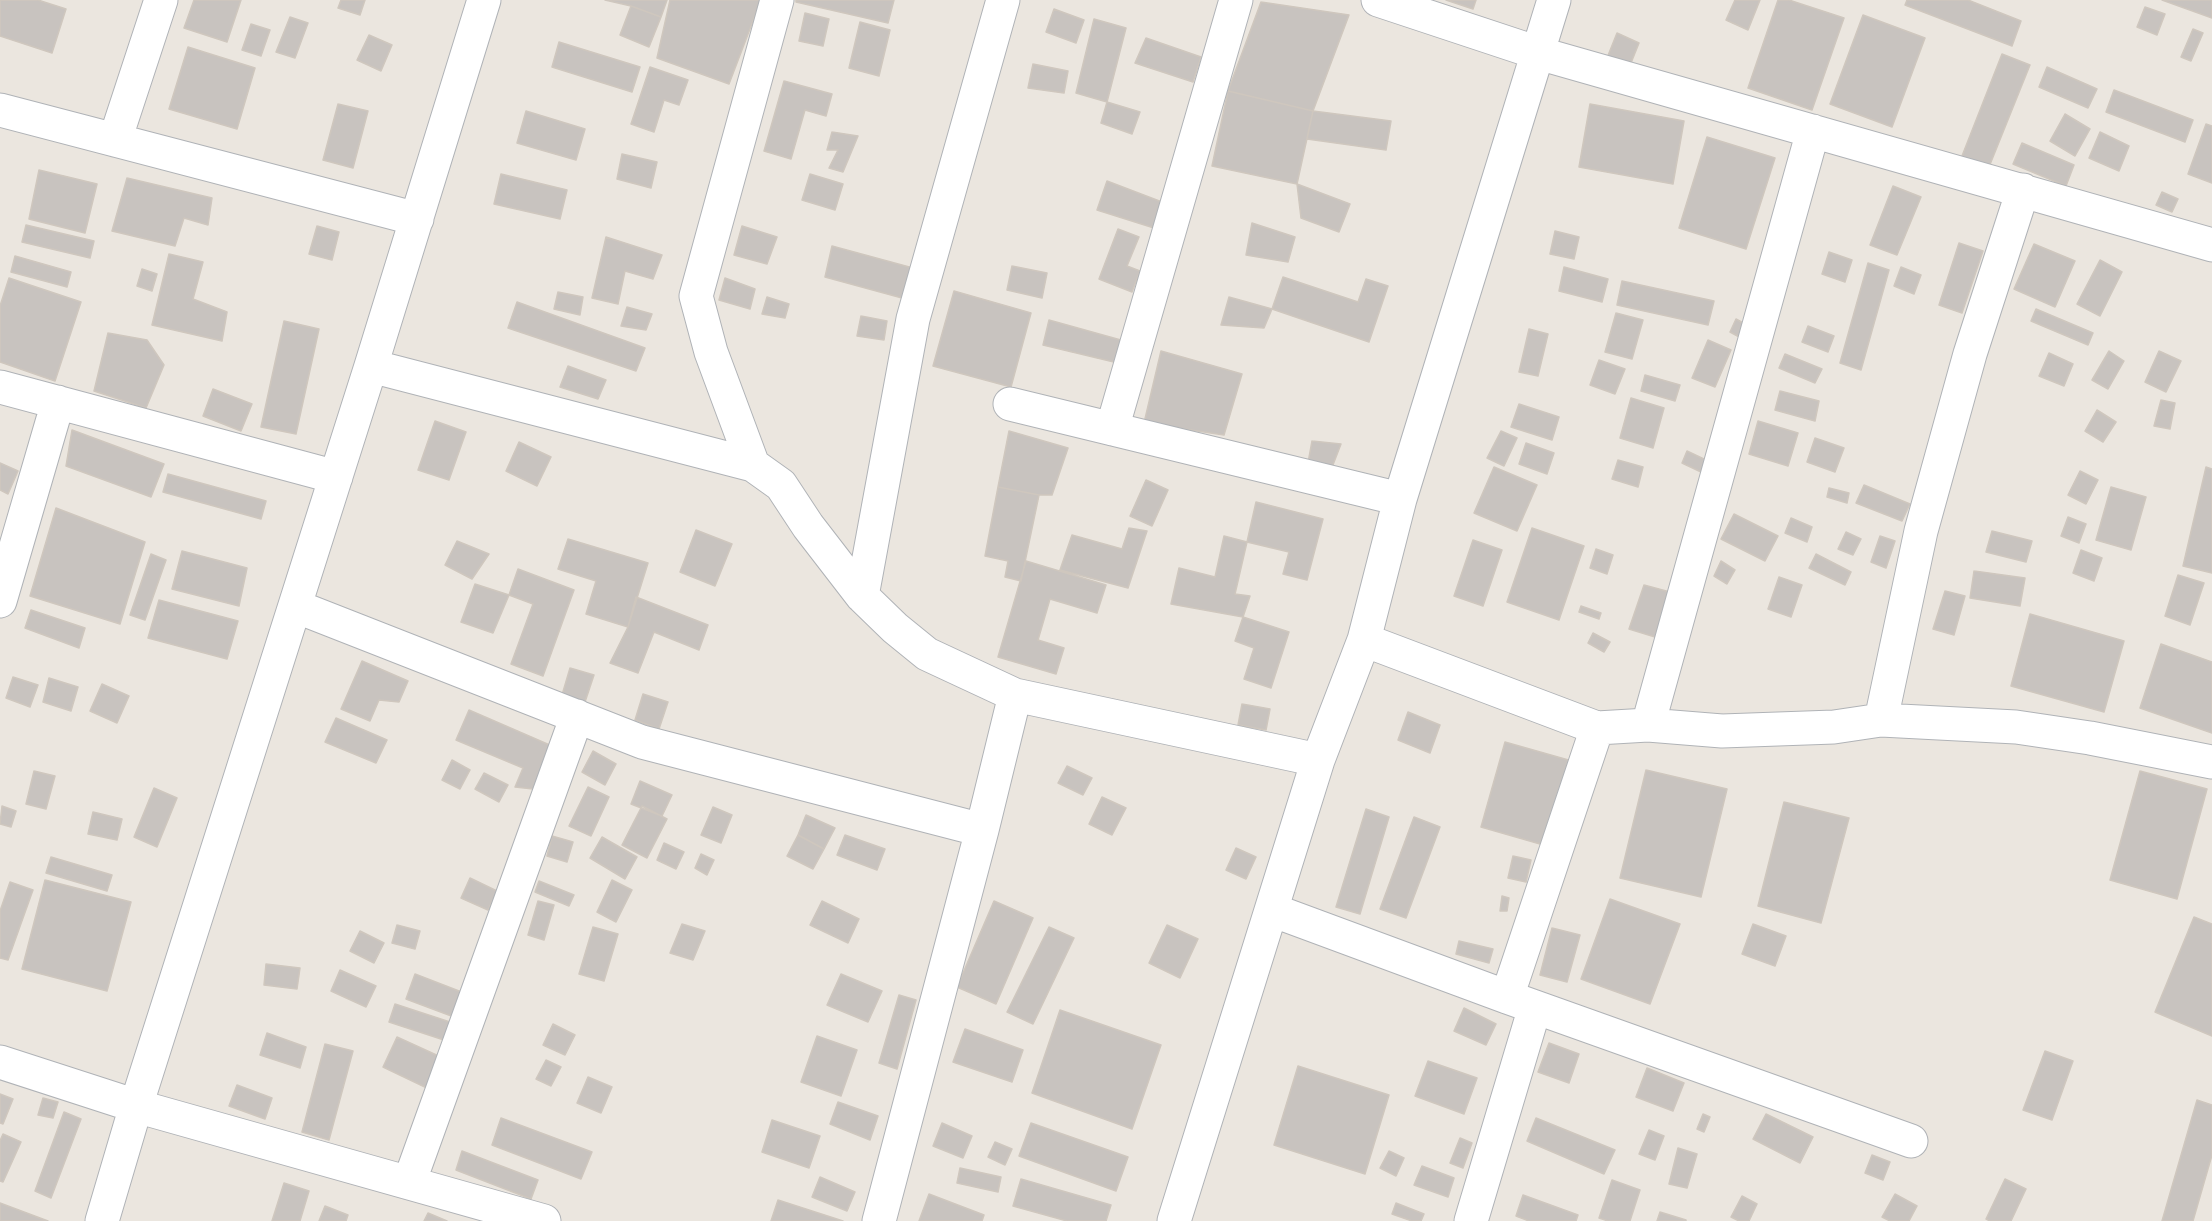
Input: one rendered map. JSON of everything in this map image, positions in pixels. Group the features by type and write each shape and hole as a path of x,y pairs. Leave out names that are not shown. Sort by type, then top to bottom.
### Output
{"street":[{"path":"115,140 161,0"},
{"path":"102,1221 136,1106 371,366 484,0"},
{"path":"753,465 711,352 696,296 777,0"},
{"path":"862,596 913,319 1003,0"},
{"path":"1112,429 1236,0"},
{"path":"1378,0 1538,53 2212,245"},
{"path":"1174,1221 1318,760 1364,640 1400,499 1554,0"},
{"path":"0,110 417,219"},
{"path":"1648,725 1813,131"},
{"path":"1881,720 1921,531 1970,354 2023,190"},
{"path":"371,366 753,465 781,484 808,526 862,596 895,628 927,654 1015,695 1318,760"},
{"path":"0,387 336,477"},
{"path":"0,601 58,402"},
{"path":"1010,405 1400,499"},
{"path":"295,606 642,742 982,830"},
{"path":"1364,640 1597,728 1648,725 1722,731 1834,727 1881,720 2016,727 2090,738 2212,762"},
{"path":"879,1221 982,830 1015,695"},
{"path":"409,1183 577,716"},
{"path":"1471,1221 1521,1002 1597,728"},
{"path":"1272,910 1521,1002 1911,1141"},
{"path":"0,1062 136,1106 544,1221"}],"building":[{"path":"0,0 38,0 66,9 52,53 0,36"},
{"path":"194,0 241,0 227,42 184,28"},
{"path":"341,0 365,0 360,15 338,8"},
{"path":"605,0 667,0 661,17 631,6"},
{"path":"670,0 761,0 729,84 657,58"},
{"path":"796,0 894,0 888,23 796,2"},
{"path":"1446,0 1476,0 1473,9"},
{"path":"1735,0 1760,0 1748,30 1726,20"},
{"path":"1778,0 1789,0 1844,18 1812,110 1748,88"},
{"path":"1907,0 1968,0 2021,21 2012,46 1905,5"},
{"path":"2162,0 2212,0 2212,18"},
{"path":"1261,2 1349,15 1313,111 1228,91"},
{"path":"631,6 661,17 649,47 620,35"},
{"path":"2145,7 2165,14 2157,35 2137,27"},
{"path":"1054,9 1084,20 1076,43 1046,32"},
{"path":"805,13 829,19 823,46 799,41"},
{"path":"1863,15 1925,38 1892,127 1830,104"},
{"path":"290,17 308,23 295,58 276,52"},
{"path":"1094,19 1126,28 1107,102 1076,93"},
{"path":"860,22 890,30 879,76 849,68"},
{"path":"251,24 270,30 261,56 242,50"},
{"path":"2193,29 2203,33 2191,61 2181,57"},
{"path":"1617,33 1639,43 1629,68 1607,58"},
{"path":"369,35 392,45 381,71 357,60"},
{"path":"1146,38 1201,57 1193,82 1135,63"},
{"path":"559,42 640,67 632,92 552,67"},
{"path":"188,47 255,68 237,129 169,109"},
{"path":"2002,54 2030,65 1989,167 1962,156"},
{"path":"1033,64 1068,71 1064,93 1028,88"},
{"path":"650,67 688,80 679,105 664,100 654,132 631,124"},
{"path":"2047,67 2097,89 2088,108 2039,87"},
{"path":"784,81 832,94 826,116 805,110 791,159 764,151"},
{"path":"2114,90 2193,120 2185,142 2106,112"},
{"path":"1228,91 1313,111 1297,184 1212,166"},
{"path":"1107,102 1140,112 1132,134 1101,123"},
{"path":"338,104 368,111 353,168 323,160"},
{"path":"1590,104 1684,121 1673,184 1579,167"},
{"path":"526,111 585,129 576,160 517,143"},
{"path":"1313,111 1391,121 1386,150 1307,139"},
{"path":"2065,114 2090,129 2075,156 2050,141"},
{"path":"2206,124 2212,126 2212,183 2188,174"},
{"path":"832,132 858,136 843,172 829,168 838,150 827,150"},
{"path":"2100,132 2129,146 2119,171 2089,158"},
{"path":"1707,137 1775,158 1746,249 1679,228"},
{"path":"2022,143 2074,165 2066,186 2013,164"},
{"path":"622,154 657,162 651,188 617,179"},
{"path":"39,170 97,184 85,233 29,219"},
{"path":"501,174 567,190 560,219 494,204"},
{"path":"810,174 843,184 835,210 802,200"},
{"path":"127,178 212,198 208,225 184,218 175,246 112,231"},
{"path":"1107,181 1162,202 1154,228 1097,210"},
{"path":"1297,184 1350,204 1339,232 1301,218"},
{"path":"1893,186 1921,197 1897,255 1870,245"},
{"path":"2162,192 2178,199 2172,212 2156,205"},
{"path":"1252,223 1295,237 1288,262 1246,255"},
{"path":"26,225 94,241 90,258 22,242"},
{"path":"317,226 339,232 332,260 309,254"},
{"path":"742,226 777,237 767,264 734,255"},
{"path":"1118,229 1139,237 1127,266 1140,271 1132,292 1099,279"},
{"path":"1555,231 1579,237 1574,259 1550,254"},
{"path":"606,237 662,255 653,279 625,271 618,304 592,298"},
{"path":"1959,243 1983,251 1962,313 1939,305"},
{"path":"2034,244 2075,261 2055,307 2014,289"},
{"path":"832,246 913,268 902,298 825,277"},
{"path":"1829,252 1852,260 1845,282 1822,274"},
{"path":"169,254 203,262 193,299 227,312 222,341 152,325"},
{"path":"15,256 71,272 67,287 11,272"},
{"path":"2100,260 2122,272 2100,316 2077,304"},
{"path":"1868,263 1889,270 1861,370 1840,363"},
{"path":"1012,266 1047,273 1042,298 1007,290"},
{"path":"1564,267 1608,279 1602,302 1559,291"},
{"path":"1901,267 1921,275 1914,294 1894,286"},
{"path":"142,269 157,274 152,291 137,286"},
{"path":"1283,277 1358,302 1366,279 1388,286 1369,342 1272,309"},
{"path":"9,278 81,302 55,381 0,362 0,306"},
{"path":"725,278 755,289 750,309 719,300"},
{"path":"1622,281 1714,301 1708,325 1617,305"},
{"path":"954,291 1031,313 1011,387 933,366"},
{"path":"558,292 583,297 580,315 554,309"},
{"path":"767,297 789,304 785,318 762,314"},
{"path":"1229,297 1272,309 1264,328 1221,325"},
{"path":"517,302 645,348 636,371 508,328"},
{"path":"627,307 652,314 646,330 621,326"},
{"path":"2036,309 2093,333 2088,345 2031,321"},
{"path":"1616,313 1643,320 1632,359 1605,352"},
{"path":"861,316 887,321 884,340 857,336"},
{"path":"1736,319 1749,326 1743,339 1730,332"},
{"path":"1049,320 1128,342 1118,363 1043,345"},
{"path":"284,321 319,329 296,434 261,427"},
{"path":"1808,326 1834,336 1828,352 1802,342"},
{"path":"1529,329 1548,334 1538,376 1519,372"},
{"path":"108,333 147,340 164,365 146,408 94,391"},
{"path":"1708,340 1731,350 1715,387 1692,378"},
{"path":"1161,351 1242,374 1224,435 1144,423"},
{"path":"2109,351 2124,361 2108,389 2092,380"},
{"path":"2159,351 2181,361 2166,392 2145,382"},
{"path":"2049,353 2073,364 2064,386 2039,376"},
{"path":"1785,354 1822,369 1815,383 1779,368"},
{"path":"1599,360 1625,369 1615,394 1590,385"},
{"path":"568,366 606,380 598,399 560,387"},
{"path":"1645,375 1680,385 1675,401 1641,391"},
{"path":"213,389 252,404 241,431 203,416"},
{"path":"1780,391 1819,401 1815,421 1775,410"},
{"path":"1631,398 1664,408 1653,448 1620,438"},
{"path":"2161,400 2175,403 2170,429 2154,426"},
{"path":"1519,404 1559,417 1552,440 1511,427"},
{"path":"2097,410 2116,422 2103,442 2085,431"},
{"path":"435,421 466,432 449,480 418,470"},
{"path":"1758,421 1798,433 1788,466 1749,454"},
{"path":"72,430 164,464 151,497 66,466"},
{"path":"1009,431 1068,448 1052,495 1039,495 998,487"},
{"path":"1501,431 1517,438 1504,466 1487,458"},
{"path":"1815,438 1844,448 1835,472 1807,462"},
{"path":"1312,441 1341,444 1331,470 1308,463"},
{"path":"519,442 551,457 537,486 506,471"},
{"path":"1526,443 1554,453 1547,474 1519,464"},
{"path":"1687,451 1706,460 1701,472 1682,463"},
{"path":"1618,460 1643,467 1638,487 1612,479"},
{"path":"0,463 18,471 8,494 0,490"},
{"path":"1494,467 1537,485 1517,531 1474,513"},
{"path":"2206,467 2212,469 2212,573 2183,566"},
{"path":"2080,471 2098,480 2086,504 2068,495"},
{"path":"168,474 266,501 261,519 163,492"},
{"path":"1146,480 1168,490 1152,526 1130,516"},
{"path":"1864,485 1910,504 1902,521 1856,503"},
{"path":"998,487 1039,495 1021,581 1005,577 1008,561 985,556"},
{"path":"2111,487 2146,497 2131,550 2096,540"},
{"path":"1829,488 1849,493 1847,503 1827,497"},
{"path":"1256,502 1323,519 1307,580 1283,574 1289,552 1247,542"},
{"path":"56,508 145,542 120,624 30,596"},
{"path":"1734,514 1778,536 1765,561 1721,539"},
{"path":"2068,517 2086,524 2079,543 2061,536"},
{"path":"1791,518 1812,527 1807,542 1785,533"},
{"path":"1129,528 1147,531 1128,588 1060,570 1072,535 1122,549"},
{"path":"1532,528 1584,546 1559,620 1507,602"},
{"path":"696,530 732,544 715,586 680,572"},
{"path":"1992,531 2032,541 2026,562 1986,552"},
{"path":"1846,532 1861,539 1853,555 1838,549"},
{"path":"1224,536 1247,542 1235,594 1250,596 1243,617 1171,604 1179,568 1215,577"},
{"path":"1880,536 1895,541 1886,568 1871,562"},
{"path":"568,539 648,563 628,627 586,614 596,581 558,569"},
{"path":"1473,540 1502,550 1483,606 1454,596"},
{"path":"457,541 489,554 472,579 445,565"},
{"path":"1596,549 1613,555 1607,574 1590,568"},
{"path":"2081,550 2102,558 2094,581 2073,573"},
{"path":"182,551 247,568 239,606 172,589"},
{"path":"151,554 166,560 145,620 130,615"},
{"path":"1816,554 1851,572 1845,585 1809,568"},
{"path":"1026,561 1106,585 1097,613 1050,599 1038,640 1064,648 1056,674 998,657"},
{"path":"1721,561 1735,570 1727,584 1714,576"},
{"path":"518,569 574,590 543,676 511,664 533,604 509,595"},
{"path":"1974,571 2025,578 2020,606 1970,598"},
{"path":"2178,575 2204,583 2190,625 2165,616"},
{"path":"1779,577 1802,585 1791,617 1768,609"},
{"path":"475,584 509,595 493,633 461,622"},
{"path":"1644,585 1670,592 1655,637 1629,629"},
{"path":"1945,591 1965,596 1954,635 1933,629"},
{"path":"636,597 708,625 699,650 654,632 638,673 610,663 628,627"},
{"path":"159,600 238,621 227,659 148,638"},
{"path":"1581,606 1601,613 1599,619 1579,612"},
{"path":"31,610 85,628 79,648 25,628"},
{"path":"2030,614 2124,641 2104,712 2011,686"},
{"path":"1243,617 1289,632 1271,688 1244,679 1254,648 1235,641"},
{"path":"1593,633 1610,642 1604,652 1588,643"},
{"path":"2161,644 2212,662 2212,733 2140,708"},
{"path":"362,661 408,681 399,702 379,700 370,721 341,709"},
{"path":"570,668 594,675 585,702 562,695"},
{"path":"13,677 38,685 30,707 6,698"},
{"path":"49,678 78,687 71,711 43,702"},
{"path":"102,684 129,696 117,723 90,711"},
{"path":"643,694 668,702 659,729 635,720"},
{"path":"1242,704 1270,709 1266,730 1238,725"},
{"path":"469,710 552,746 533,789 515,787 523,768 456,740"},
{"path":"1408,712 1440,725 1430,753 1398,740"},
{"path":"336,718 387,740 376,763 325,742"},
{"path":"1505,742 1579,763 1554,848 1481,827"},
{"path":"593,751 616,764 605,785 582,772"},
{"path":"452,760 470,770 460,789 442,780"},
{"path":"1067,766 1092,778 1083,795 1058,783"},
{"path":"1646,770 1727,789 1701,897 1620,878"},
{"path":"34,771 55,776 46,809 26,804"},
{"path":"2140,771 2207,789 2177,899 2110,880"},
{"path":"484,773 508,785 499,802 475,789"},
{"path":"640,781 672,795 662,816 631,804"},
{"path":"588,787 609,797 591,836 569,826"},
{"path":"154,788 177,798 157,847 134,837"},
{"path":"1102,797 1126,808 1112,835 1089,824"},
{"path":"1784,802 1849,818 1821,923 1758,906"},
{"path":"2,806 16,811 11,827 0,824"},
{"path":"642,806 667,819 647,858 622,845"},
{"path":"713,807 732,815 721,843 701,835"},
{"path":"1366,809 1389,817 1360,914 1336,907"},
{"path":"93,812 122,819 117,840 88,834"},
{"path":"806,815 835,828 824,849 798,835"},
{"path":"1414,817 1440,827 1406,918 1380,909"},
{"path":"798,835 824,849 813,869 787,856"},
{"path":"845,835 885,849 877,870 837,855"},
{"path":"552,836 573,842 567,862 547,856"},
{"path":"602,837 637,857 625,879 590,858"},
{"path":"664,843 684,852 676,869 657,860"},
{"path":"1236,848 1256,857 1246,879 1226,870"},
{"path":"701,854 714,860 707,875 695,868"},
{"path":"1513,856 1531,860 1526,882 1508,878"},
{"path":"51,857 112,875 107,891 46,873"},
{"path":"470,878 497,891 488,910 461,898"},
{"path":"45,880 131,902 107,991 22,969"},
{"path":"612,880 632,890 616,922 597,912"},
{"path":"539,881 574,895 569,906 535,892"},
{"path":"10,882 33,890 8,960 0,958 0,911"},
{"path":"1502,896 1509,898 1507,911 1500,911"},
{"path":"1610,899 1680,924 1650,1004 1581,979"},
{"path":"538,901 554,905 544,940 528,935"},
{"path":"822,901 859,919 848,943 810,925"},
{"path":"994,901 1033,918 996,1004 957,987"},
{"path":"2194,917 2212,924 2212,1036 2155,1012"},
{"path":"682,924 705,931 693,960 670,953"},
{"path":"1753,924 1786,936 1775,966 1742,954"},
{"path":"397,925 420,931 415,949 392,943"},
{"path":"1167,925 1198,939 1180,978 1149,963"},
{"path":"593,927 618,934 604,981 579,974"},
{"path":"1049,927 1074,938 1033,1024 1007,1012"},
{"path":"1552,928 1580,935 1567,982 1540,975"},
{"path":"360,931 384,943 374,963 350,951"},
{"path":"1459,941 1493,949 1489,963 1456,954"},
{"path":"266,964 300,968 297,989 264,985"},
{"path":"340,970 376,986 366,1007 331,991"},
{"path":"415,974 472,996 462,1020 406,999"},
{"path":"841,974 882,991 868,1022 827,1005"},
{"path":"899,995 916,1000 897,1069 879,1063"},
{"path":"395,1004 453,1023 447,1041 389,1022"},
{"path":"1464,1008 1496,1024 1486,1045 1454,1031"},
{"path":"1060,1010 1161,1045 1132,1129 1032,1093"},
{"path":"553,1024 575,1035 565,1055 543,1045"},
{"path":"965,1029 1023,1050 1012,1082 953,1062"},
{"path":"267,1033 306,1047 300,1068 260,1055"},
{"path":"817,1036 857,1050 841,1096 801,1082"},
{"path":"397,1037 443,1058 429,1089 383,1067"},
{"path":"1549,1043 1579,1054 1569,1083 1538,1072"},
{"path":"325,1044 353,1051 329,1140 302,1132"},
{"path":"2045,1051 2073,1061 2052,1120 2023,1110"},
{"path":"546,1060 561,1067 551,1086 536,1079"},
{"path":"1428,1061 1477,1078 1464,1114 1415,1096"},
{"path":"1298,1066 1389,1095 1365,1174 1274,1145"},
{"path":"1647,1068 1684,1083 1673,1111 1636,1097"},
{"path":"588,1077 612,1087 601,1113 577,1103"},
{"path":"237,1085 272,1098 265,1119 229,1106"},
{"path":"0,1094 13,1099 3,1124 0,1123"},
{"path":"43,1098 58,1102 53,1118 38,1115"},
{"path":"2197,1100 2212,1105 2212,1155 2193,1221 2162,1221"},
{"path":"838,1102 878,1116 870,1140 830,1124"},
{"path":"64,1112 81,1119 51,1198 35,1191"},
{"path":"1703,1114 1710,1117 1704,1132 1697,1129"},
{"path":"1766,1114 1813,1137 1800,1163 1753,1139"},
{"path":"501,1118 592,1152 581,1179 492,1145"},
{"path":"1536,1118 1615,1150 1604,1174 1527,1141"},
{"path":"772,1120 820,1136 809,1168 762,1152"},
{"path":"942,1123 972,1136 963,1158 933,1146"},
{"path":"1031,1123 1128,1157 1116,1191 1019,1156"},
{"path":"1649,1130 1664,1136 1655,1160 1639,1154"},
{"path":"3,1134 21,1142 3,1182 0,1181 0,1141"},
{"path":"1460,1138 1472,1143 1463,1168 1450,1163"},
{"path":"995,1142 1012,1149 1005,1165 988,1157"},
{"path":"1678,1148 1697,1154 1687,1188 1669,1184"},
{"path":"462,1151 538,1180 531,1199 456,1170"},
{"path":"1389,1151 1404,1158 1396,1176 1380,1168"},
{"path":"1872,1155 1890,1162 1883,1180 1865,1173"},
{"path":"1422,1166 1454,1178 1448,1197 1414,1185"},
{"path":"960,1168 1001,1177 998,1192 957,1183"},
{"path":"820,1177 855,1192 847,1211 812,1197"},
{"path":"1021,1179 1111,1205 1106,1221 1067,1221 1013,1206"},
{"path":"2005,1179 2026,1189 2011,1221 1990,1221 1986,1219"},
{"path":"1612,1180 1640,1190 1630,1221 1608,1221 1599,1218"},
{"path":"284,1183 309,1191 300,1221 272,1221"},
{"path":"929,1194 984,1215 982,1221 919,1221"},
{"path":"1895,1194 1917,1206 1909,1221 1890,1221 1882,1217"},
{"path":"1523,1195 1578,1215 1576,1221 1529,1221 1516,1216"},
{"path":"1742,1196 1757,1204 1749,1221 1739,1221 1731,1217"},
{"path":"778,1200 843,1221 771,1221"},
{"path":"0,1203 48,1221 0,1221"},
{"path":"1396,1203 1424,1214 1421,1221 1412,1221 1392,1214"},
{"path":"325,1206 348,1215 346,1221 319,1221"},
{"path":"1660,1212 1686,1220 1686,1221 1657,1221"},
{"path":"428,1213 447,1221 424,1221"}]}
